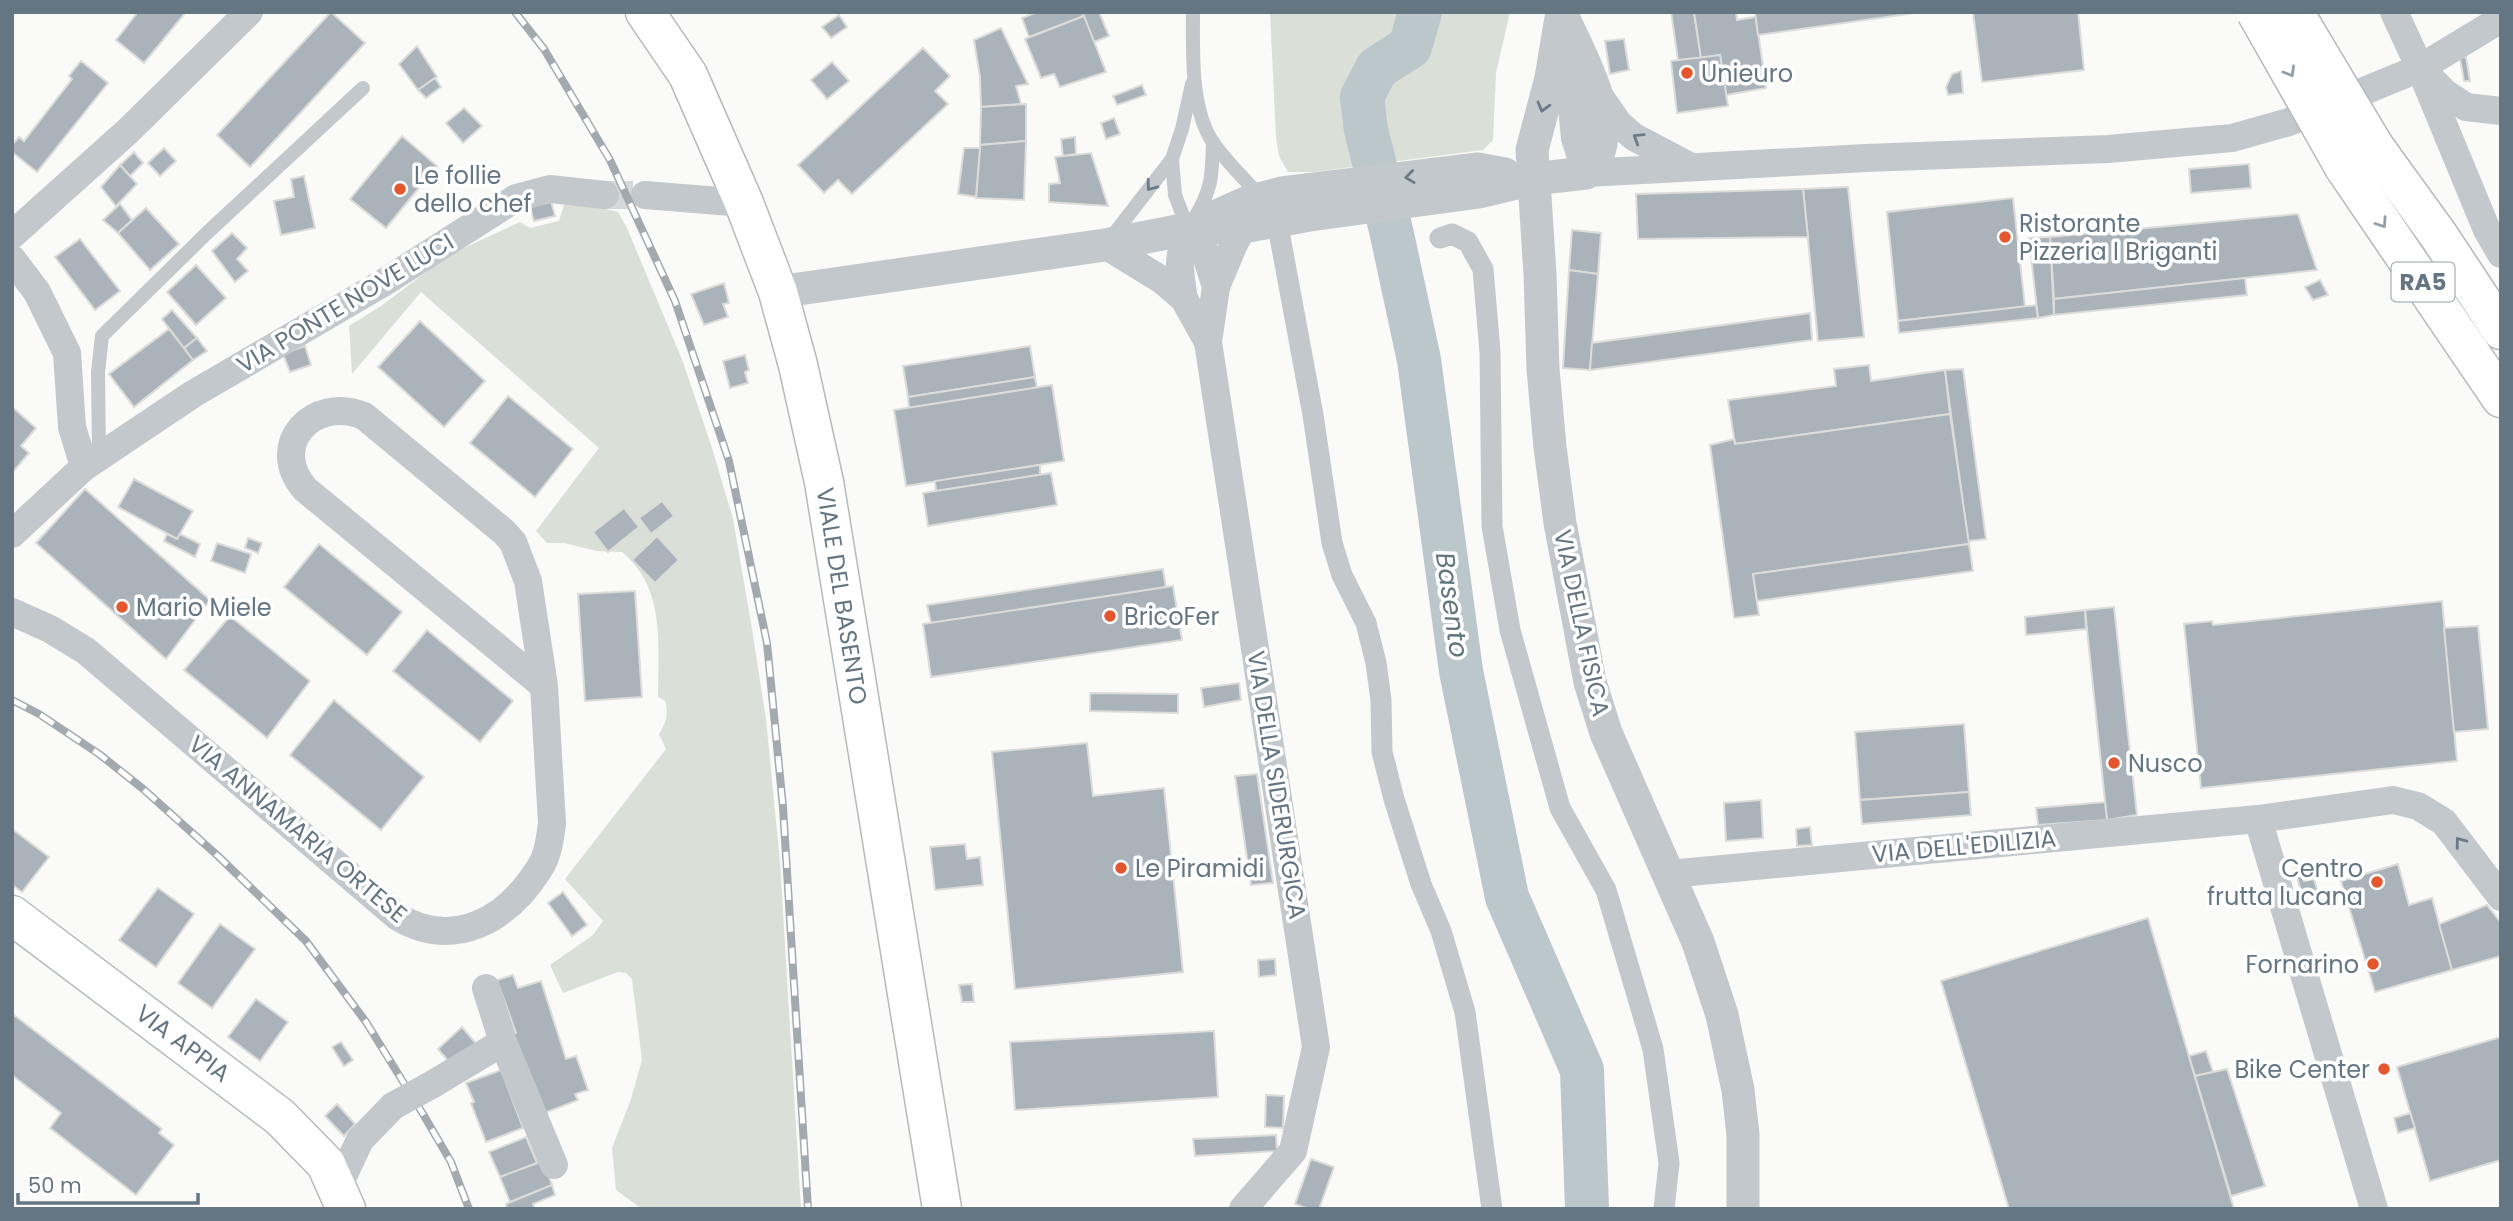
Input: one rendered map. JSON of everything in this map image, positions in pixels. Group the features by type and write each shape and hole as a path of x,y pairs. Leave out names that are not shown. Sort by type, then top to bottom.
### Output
{"main road":[{"name":"VIALE DEL BASENTO","path":"645,12 688,75 744,203 778,292 798,365 824,482 942,1209"},
{"name":"RA5","path":"2256,12 2359,157 2501,398"},
{"name":"RA5","path":"2294,12 2359,157 2440,236 2501,330"},
{"name":"VIA APPIA","path":"12,915 280,1117 326,1164 342,1198"}],"street":[{"path":"12,235 128,131 249,12"},
{"path":"2394,12 2487,230 2501,254"},
{"path":"1562,14 1598,94 1618,123 1634,137 1691,167"},
{"path":"1562,14 1575,138 1586,173"},
{"name":"VIA DELLA FISICA","path":"1562,14 1551,78 1532,150 1543,369 1550,447 1575,607 1590,682 1606,733 1670,874 1711,978 1731,1053 1743,1135 1744,1209"},
{"path":"1188,229 1231,209 1269,209 1479,180 1533,179 1691,167 2108,149 2232,138 2289,122 2420,68 2501,19"},
{"path":"2420,68 2445,93 2466,107 2501,111"},
{"path":"1586,173 1598,157 1601,139 1598,94"},
{"name":"VIA PONTE NOVE LUCI","path":"12,534 91,462 192,394 383,283 516,198 550,189 605,195"},
{"path":"645,195 744,203"},
{"path":"778,292 1105,245 1188,229 1243,227 1269,209"},
{"path":"1269,209 1313,415 1332,542 1342,575 1366,623 1376,663 1381,700 1382,751 1421,884 1441,931 1465,1012 1492,1209"},
{"name":"VIA DELLA SIDERURGICA","path":"1243,227 1216,287 1208,342 1316,1047 1293,1151 1243,1209"},
{"name":"VIA DELLA SIDERURGICA","path":"1188,229 1205,252 1216,287"},
{"name":"VIA DELLA SIDERURGICA","path":"1184,299 1179,266 1180,251 1188,229"},
{"path":"1440,239 1452,234 1468,242 1483,269 1490,352 1492,526 1510,630 1560,808 1606,890 1653,1049 1669,1163 1664,1209"},
{"name":"VIA DELLA SIDERURGICA","path":"1105,245 1162,280 1184,299 1208,342"},
{"path":"12,259 37,292 67,353 72,426 91,462"},
{"name":"VIA ANNAMARIA ORTESE","path":"12,612 50,629 86,651 398,917 410,924 436,931 464,930 491,918 514,899 540,868 549,844 552,823 544,686 527,582 521,559 509,537 363,416 341,410 328,411 306,422 298,431 292,450 295,476 305,489 544,686"},
{"name":"VIA DELL'EDILIZIA","path":"1670,874 2258,819 2393,800 2406,802 2430,812 2444,822 2501,897"},
{"path":"2258,819 2374,1209"},
{"path":"486,988 503,1042 554,1165"},
{"name":"VIA APPIA","path":"342,1198 360,1140 393,1106 503,1042"}],"lane":[{"name":"VIA DELLA SIDERURGICA","path":"1193,12 1194,79 1203,120 1213,142 1269,209"},
{"name":"VIA DELLA SIDERURGICA","path":"1105,245 1172,159 1194,79"},
{"path":"91,462 102,336 209,231 363,88"},
{"name":"VIA DELLA SIDERURGICA","path":"1188,229 1207,198 1212,176 1213,142"},
{"name":"VIA DELLA SIDERURGICA","path":"1172,159 1175,195 1188,229"}],"shaded area":[{"path":"1270,12 1510,12 1496,73 1493,140 1483,150 1314,172 1288,172 1279,156 1276,138"},
{"path":"564,205 593,206 618,212 627,228 683,362 733,519 766,719 780,862 801,1209 642,1209 616,1190 612,1148 631,1099 642,1060 632,979 626,973 618,972 563,993 550,965 593,935 603,921 565,879 666,749 659,734 667,709 665,701 658,697 658,638 653,600 636,566 622,552 547,543 536,531 599,448 421,292 352,374 349,326 381,306 449,255 520,222 530,228 559,221"}],"building":[{"path":"138,12 186,12 144,63 116,40"},
{"path":"331,12 365,43 250,167 217,135"},
{"path":"1037,12 1082,12 1084,16 1029,37 1022,18"},
{"path":"1082,12 1099,12 1109,36 1094,42"},
{"path":"1671,12 1694,12 1701,58 1678,60"},
{"path":"1694,12 1736,12 1737,20 1756,17 1766,88 1726,95 1720,55 1701,58"},
{"path":"1755,12 1922,12 1758,35"},
{"path":"1973,12 2078,12 2084,70 1982,82"},
{"path":"839,15 847,27 831,38 822,27"},
{"path":"1084,16 1106,72 1060,87 1054,74 1041,78 1025,39"},
{"path":"1001,28 1028,84 1016,86 1021,104 981,107 980,77 974,40"},
{"path":"1624,39 1629,70 1610,74 1605,41"},
{"path":"417,46 437,77 418,90 399,64"},
{"path":"923,48 950,76 935,91 948,104 852,194 838,180 824,193 798,165"},
{"path":"1720,55 1728,106 1677,113 1671,61"},
{"path":"2466,57 2470,81 2464,81 2460,58"},
{"path":"81,61 108,83 37,172 12,152 12,145 19,137 24,141 72,79 69,76"},
{"path":"832,62 849,81 827,99 811,80"},
{"path":"1961,71 1963,93 1948,95 1946,87 1952,74"},
{"path":"435,78 441,87 426,98 418,90"},
{"path":"1142,85 1146,95 1117,105 1113,96"},
{"path":"1026,104 1026,141 980,145 981,107"},
{"path":"464,108 482,126 463,143 446,123"},
{"path":"1114,118 1120,134 1106,139 1101,123"},
{"path":"402,136 437,166 386,228 350,199"},
{"path":"1075,137 1076,154 1063,156 1061,139"},
{"path":"1026,141 1024,200 976,198 980,145"},
{"path":"164,148 176,161 160,176 148,163"},
{"path":"964,148 980,148 976,197 958,194"},
{"path":"134,152 143,163 130,176 120,165"},
{"path":"1091,153 1108,206 1049,202 1049,184 1060,183 1055,157"},
{"path":"2249,164 2251,188 2191,193 2189,169"},
{"path":"120,165 137,184 116,206 101,187"},
{"path":"304,176 315,228 281,235 274,201 294,197 291,179"},
{"path":"1848,187 1864,337 1818,341 1803,189"},
{"path":"1803,189 1808,237 1638,239 1636,194"},
{"path":"2013,198 2025,307 1898,321 1887,212"},
{"path":"551,201 555,216 534,221 530,207"},
{"path":"120,204 132,220 118,233 103,220"},
{"path":"146,208 179,244 150,270 118,233"},
{"path":"2298,214 2317,270 2054,299 2050,237"},
{"path":"1572,230 1601,233 1598,274 1569,270"},
{"path":"232,233 247,248 237,259 248,271 235,282 212,251"},
{"path":"2050,237 2054,315 2038,318 2029,238"},
{"path":"80,239 120,291 95,310 55,257"},
{"path":"196,265 226,298 196,325 167,292"},
{"path":"1569,270 1598,274 1590,370 1563,368"},
{"path":"2245,278 2247,295 2054,315 2054,299"},
{"path":"2320,280 2328,295 2313,300 2305,287"},
{"path":"724,283 729,303 723,304 728,317 704,325 691,294"},
{"path":"2036,305 2038,318 1899,333 1898,321"},
{"path":"172,310 197,338 184,348 162,319"},
{"path":"1810,313 1812,340 1590,370 1592,343"},
{"path":"420,321 485,381 444,427 378,367"},
{"path":"169,329 193,360 134,407 109,374"},
{"path":"197,338 207,351 193,360 184,348"},
{"path":"305,346 311,365 290,372 283,354"},
{"path":"1030,346 1035,377 908,397 903,366"},
{"path":"745,355 749,370 745,372 748,383 730,388 723,361"},
{"path":"1869,365 1871,381 1945,370 1950,414 1735,444 1728,400 1836,386 1834,369"},
{"path":"1963,369 1986,539 1968,541 1945,370"},
{"path":"1035,377 1037,388 909,408 908,397"},
{"path":"1052,385 1064,461 906,486 894,410"},
{"path":"508,396 573,449 535,497 470,443"},
{"path":"12,407 36,428 21,446 29,453 12,473"},
{"path":"1950,414 1969,544 1753,574 1759,615 1734,618 1710,445 1734,439 1735,444"},
{"path":"1040,465 1040,475 936,491 935,481"},
{"path":"1051,473 1057,505 928,526 923,493"},
{"path":"134,479 193,511 177,539 118,507"},
{"path":"85,489 210,600 166,659 36,543"},
{"path":"662,501 674,516 651,534 639,518"},
{"path":"624,508 639,527 608,552 593,532"},
{"path":"167,534 177,539 180,534 200,544 195,557 164,541"},
{"path":"657,536 679,560 655,583 632,560"},
{"path":"248,538 262,543 258,553 245,548"},
{"path":"217,543 251,554 245,573 211,561"},
{"path":"319,544 402,612 367,655 284,587"},
{"path":"1969,544 1973,571 1757,601 1753,574"},
{"path":"1163,569 1166,588 931,623 927,605"},
{"path":"1173,586 1182,640 931,677 923,624"},
{"path":"635,591 642,697 585,701 578,594"},
{"path":"2442,601 2457,761 2201,788 2184,624 2212,621 2213,625"},
{"path":"2114,607 2137,815 2107,820 2085,610"},
{"path":"2085,610 2086,629 2026,635 2025,617"},
{"path":"230,616 310,681 267,738 184,670"},
{"path":"2478,626 2488,729 2454,732 2444,628"},
{"path":"427,630 513,701 480,742 393,671"},
{"path":"1239,683 1241,700 1204,707 1201,688"},
{"path":"1090,693 1178,694 1178,713 1090,711"},
{"path":"334,700 424,777 381,830 290,755"},
{"path":"1964,724 1969,792 1860,800 1855,732"},
{"path":"1087,743 1093,796 1164,788 1183,972 1015,989 992,752"},
{"path":"1257,774 1273,883 1251,885 1235,776"},
{"path":"1969,792 1971,815 1862,824 1860,800"},
{"path":"1761,800 1763,838 1726,841 1724,803"},
{"path":"2105,802 2107,820 2038,825 2036,808"},
{"path":"1810,827 1812,845 1797,846 1796,829"},
{"path":"12,829 49,857 22,892 12,885"},
{"path":"965,844 967,859 980,857 983,885 935,890 930,847"},
{"path":"2293,863 2299,863 2304,881 2314,879 2318,893 2303,898"},
{"path":"2398,864 2409,905 2432,898 2452,970 2375,992 2341,881"},
{"path":"158,888 194,914 156,967 119,940"},
{"path":"563,892 587,925 572,936 548,903"},
{"path":"2487,905 2501,923 2501,956 2452,970 2439,924"},
{"path":"2148,918 2234,1209 2009,1209 1941,981"},
{"path":"220,924 255,949 212,1008 178,983"},
{"path":"1275,959 1276,975 1259,977 1258,960"},
{"path":"513,975 518,988 541,981 566,1059 576,1056 588,1090 575,1094 578,1100 542,1114 512,1034 516,1033 497,980"},
{"path":"972,984 974,1002 962,1002 959,985"},
{"path":"256,999 288,1022 260,1061 228,1037"},
{"path":"14,1015 162,1129 159,1133 174,1145 136,1195 50,1128 61,1113 12,1075"},
{"path":"462,1027 478,1046 454,1068 438,1049"},
{"path":"1214,1031 1218,1097 1015,1110 1010,1042"},
{"path":"2501,1037 2501,1160 2430,1181 2397,1067"},
{"path":"341,1042 353,1060 344,1066 332,1047"},
{"path":"2206,1051 2213,1072 2195,1076 2189,1056"},
{"path":"2227,1069 2265,1186 2231,1196 2195,1076"},
{"path":"501,1070 523,1128 486,1142 466,1083"},
{"path":"1266,1095 1284,1096 1283,1128 1265,1127"},
{"path":"337,1104 355,1124 344,1136 325,1116"},
{"path":"2410,1113 2415,1128 2398,1133 2394,1118"},
{"path":"1276,1135 1277,1151 1195,1156 1193,1139"},
{"path":"526,1137 537,1163 500,1177 489,1152"},
{"path":"1311,1159 1334,1167 1319,1209 1295,1204"},
{"path":"543,1161 552,1185 510,1202 500,1177"},
{"path":"552,1185 555,1195 533,1204 535,1209 507,1209 506,1204"}],"waterway":[{"name":"Basento","path":"1420,12 1410,47 1377,68 1362,97 1366,130 1419,360 1461,671 1507,897 1582,1070 1587,1209"}],"tunnel":[{"path":"605,195 645,195"}],"railway":[{"path":"515,12 544,49 610,160 675,301 729,461 767,643 783,807 808,1209"},
{"path":"12,700 39,714 99,754 142,788 218,856 306,941 366,1022 423,1114 451,1162 469,1209"}],"place":[{"name":"Unieuro","path":"1687,73"},
{"name":"Le follie dello chef","path":"400,189"},
{"name":"Ristorante Pizzeria I Briganti","path":"2005,237"},
{"name":"Mario Miele","path":"122,607"},
{"name":"BricoFer","path":"1110,616"},
{"name":"Nusco","path":"2114,763"},
{"name":"Le Piramidi","path":"1121,868"},
{"name":"Centro frutta lucana","path":"2377,882"},
{"name":"Fornarino","path":"2373,964"},
{"name":"Bike Center","path":"2384,1069"}]}
